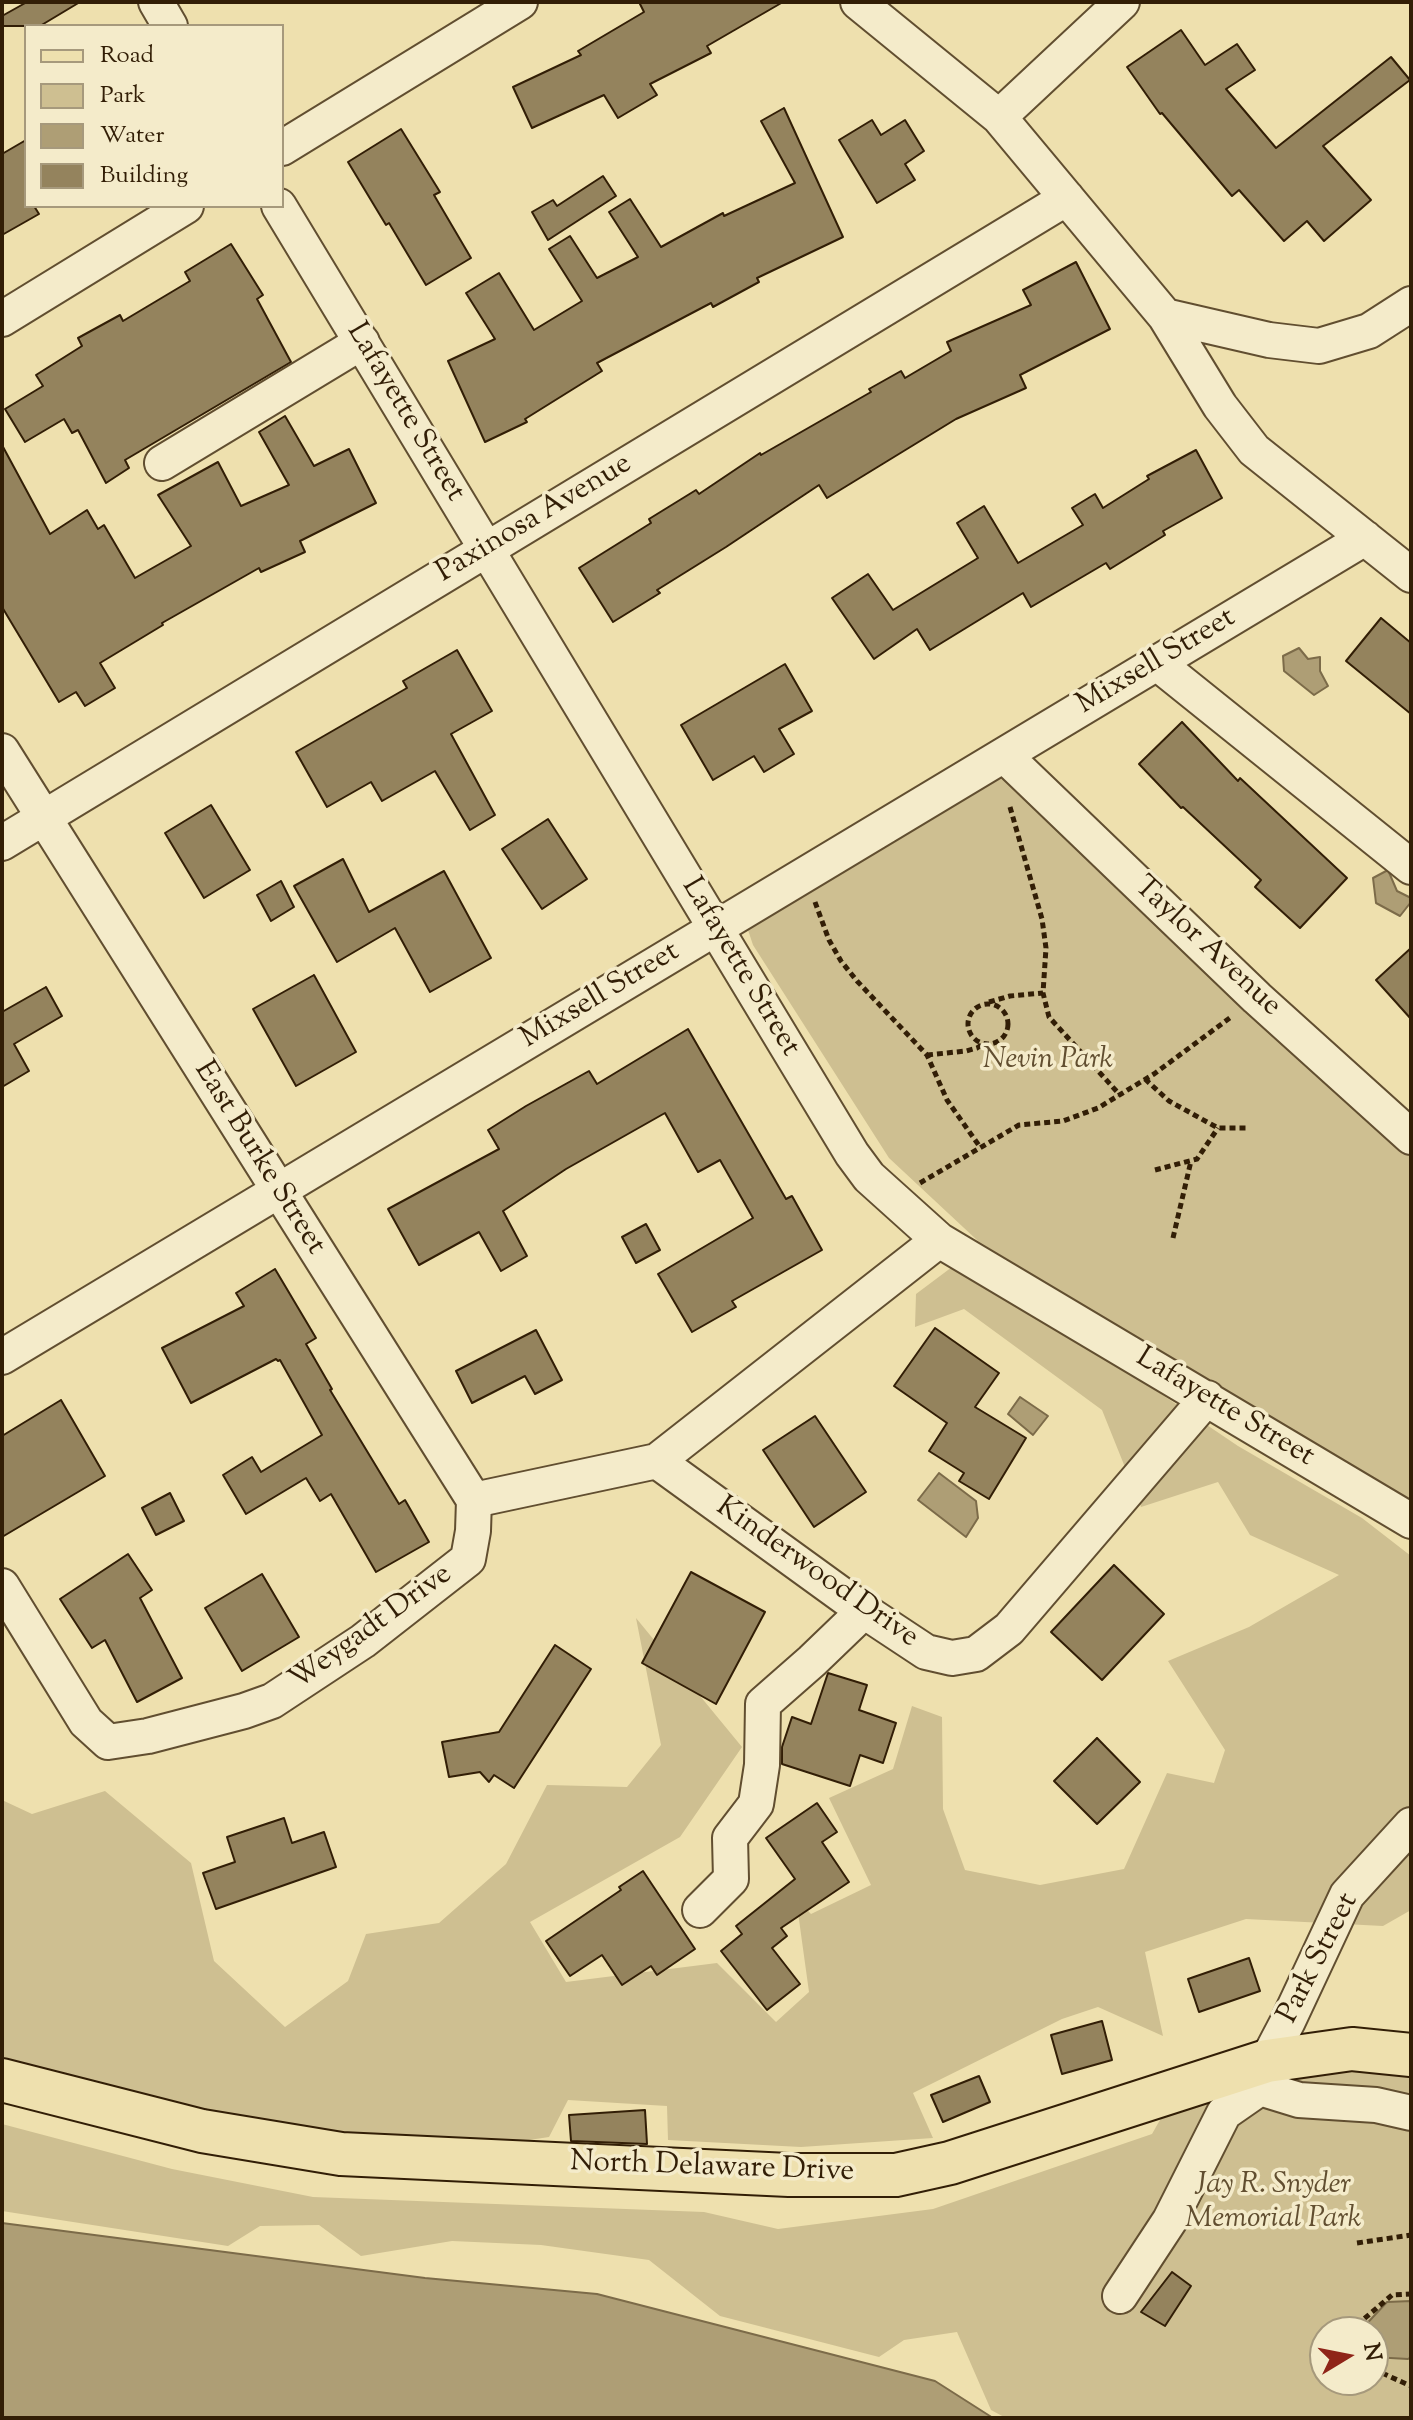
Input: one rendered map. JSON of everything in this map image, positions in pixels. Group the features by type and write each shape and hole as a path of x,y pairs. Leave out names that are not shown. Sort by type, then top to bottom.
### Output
{"main road":[{"name":"North Delaware Drive","path":"2,2080 202,2131 341,2154 789,2175 896,2175 950,2163 1352,2049 1411,2055"}],"street":[{"path":"156,2 169,24"},
{"path":"284,147 520,2"},
{"path":"858,2 999,117 1165,316 1220,406 1254,450 1411,575"},
{"path":"999,117 1122,2"},
{"name":"Paxinosa Avenue","path":"2,843 1067,198"},
{"path":"2,319 183,208"},
{"name":"Lafayette Street","path":"280,208 852,1154 869,1177 939,1240 1411,1521"},
{"path":"1165,316 1269,340 1319,346 1369,331 1411,304"},
{"path":"162,463 362,342"},
{"name":"Mixsell Street","path":"2,1357 1365,538"},
{"path":"1157,663 1411,867"},
{"name":"East Burke Street","path":"2,751 474,1500"},
{"name":"Taylor Avenue","path":"1004,755 1257,998 1411,1137"},
{"path":"474,1500 657,1461 939,1240"},
{"name":"Kinderwood Drive","path":"657,1461 864,1611 926,1652 952,1658 976,1654 1009,1629 1207,1398"},
{"name":"Weygadt Drive","path":"2,1586 86,1722 108,1742 148,1736 272,1701 363,1641 468,1559 474,1500"},
{"path":"700,1910 731,1879 730,1838 756,1804 762,1765 763,1704 864,1611"},
{"name":"Park Street","path":"1263,2074 1347,1895 1411,1825"},
{"path":"1120,2296 1170,2220 1224,2113 1263,2074 1299,2100 1376,2105 1411,2113"}],"path":[{"path":"1009,795 1042,919 1046,948 1043,993 1049,1017 1120,1095"},
{"path":"813,897 829,940 841,961 927,1055 947,1100 980,1147"},
{"path":"983,1044 971,1036 968,1023 972,1011 998,998 1043,993"},
{"path":"894,1199 1019,1125 1063,1121 1098,1108 1145,1079 1257,998"},
{"path":"927,1055 966,1051 996,1043 1006,1034 1007,1014 997,1005 987,1003"},
{"path":"1145,1079 1169,1101 1218,1128 1246,1128"},
{"path":"1155,1170 1197,1159 1218,1128"},
{"path":"1173,1238 1191,1161"},
{"path":"1357,2243 1411,2235"},
{"path":"1367,2316 1392,2295 1411,2294"},
{"path":"1402,2382 1411,2375"},
{"path":"1389,2376 1411,2386"}],"green space":[{"name":"Nevin Park","path":"1001,774 1411,1153 1411,1504 1148,1348 978,1241 889,1158 753,945 748,930"},
{"path":"952,1267 1047,1317 1238,1446 1362,1518 1411,1556 1411,1910 1383,1926 1246,1919 1145,1952 1163,2036 1098,2007 1062,2019 913,2093 933,2138 801,2147 668,2140 667,2106 568,2100 549,2137 476,2148 237,2124 2,2058 2,1800 32,1814 105,1791 191,1863 214,1961 285,2027 348,1981 366,1934 439,1923 506,1864 547,1785 627,1787 661,1745 636,1618 742,1747 680,1837 530,1922 566,1982 717,1963 776,2022 809,1992 796,1898 811,1914 871,1885 829,1798 893,1769 912,1706 942,1717 943,1809 965,1870 1040,1885 1124,1869 1167,1773 1214,1783 1225,1750 1168,1661 1249,1627 1339,1575 1250,1535 1218,1482 1141,1507 1102,1410 964,1309 915,1327 916,1294"},
{"name":"Jay R. Snyder Memorial Park","path":"1411,2055 1411,2418 1006,2418 991,2410 957,2332 904,2340 879,2357 720,2316 649,2260 541,2245 452,2241 361,2256 319,2225 260,2226 228,2246 2,2211 2,2124 172,2169 313,2197 704,2212 778,2229 933,2209 1152,2134 1178,2088"}],"water":[{"path":"1299,648 1308,659 1320,657 1320,671 1328,686 1314,695 1284,671 1283,656"},
{"path":"1388,870 1397,891 1411,898 1400,916 1376,903 1373,878"},
{"path":"1020,1397 1048,1416 1033,1435 1008,1414"},
{"path":"939,1473 976,1501 978,1518 966,1537 918,1500"},
{"path":"2,2223 425,2278 597,2294 935,2381 993,2418 2,2418"},
{"path":"1411,2301 1411,2357 1408,2359 1389,2358 1389,2316 1374,2316 1387,2302"}],"building":[{"path":"27,2 80,2 43,24 2,26 2,16"},
{"path":"639,2 783,2 707,46 711,53 650,84 657,95 618,118 604,95 532,128 513,87 581,55 578,51 644,12"},
{"path":"1181,30 1205,65 1237,44 1255,70 1226,89 1276,148 1391,57 1410,80 1323,146 1371,200 1324,241 1307,221 1284,241 1239,190 1232,196 1160,114 1127,67"},
{"path":"784,108 843,237 757,278 759,282 713,307 711,303 597,363 602,371 525,419 527,422 485,442 448,361 495,339 466,293 499,273 534,330 582,301 549,249 570,236 597,278 638,257 609,212 630,199 661,247 723,213 724,216 795,183 761,121"},
{"path":"872,120 881,135 905,120 924,151 905,164 915,180 877,203 839,140"},
{"path":"401,129 440,192 434,195 471,258 426,285 348,162"},
{"path":"24,141 24,208 35,208 39,214 2,235 2,154"},
{"path":"603,176 616,196 548,240 532,212 553,200 557,206"},
{"path":"231,244 263,295 257,299 291,362 125,460 129,468 106,483 78,430 72,433 64,419 25,442 5,409 43,386 36,375 82,346 78,338 120,315 123,321 190,281 185,272"},
{"path":"1076,262 1110,329 1020,375 1026,388 956,419 827,498 819,485 613,622 579,568 651,523 649,519 696,490 699,494 760,453 871,392 869,389 901,371 905,378 951,351 947,342 1031,305 1023,290"},
{"path":"285,416 314,466 349,449 376,503 300,541 305,552 261,572 259,568 162,623 100,663 115,688 85,706 76,692 59,702 2,607 2,445 50,534 87,510 98,529 104,525 135,578 191,546 158,495 218,462 241,506 289,485 259,432"},
{"path":"1196,450 1222,498 1163,531 1165,535 1110,569 1106,563 1031,607 1023,593 930,650 917,629 874,659 832,598 868,574 893,610 978,558 957,523 984,506 1018,563 1083,525 1072,508 1095,494 1103,508 1149,479 1147,476"},
{"path":"1381,618 1411,643 1411,714 1346,661"},
{"path":"457,650 492,711 451,734 495,815 470,830 435,771 382,801 371,782 327,807 296,752 407,688 403,681"},
{"path":"785,664 812,711 779,729 794,754 764,772 754,756 713,780 681,725"},
{"path":"1182,722 1238,781 1240,778 1347,878 1300,928 1255,887 1261,880 1181,808 1139,764"},
{"path":"211,805 250,870 204,898 165,833"},
{"path":"548,819 587,879 542,909 502,849"},
{"path":"343,859 369,912 444,871 491,958 430,992 395,928 337,962 294,886"},
{"path":"281,881 294,907 271,921 257,895"},
{"path":"1411,948 1411,1019 1376,980"},
{"path":"314,975 356,1052 296,1086 253,1009"},
{"path":"46,987 62,1016 14,1044 29,1071 2,1087 2,1012"},
{"path":"688,1029 786,1199 792,1196 822,1250 732,1301 736,1307 692,1332 658,1274 753,1218 720,1160 698,1172 665,1113 566,1169 503,1211 527,1256 501,1271 479,1232 419,1265 388,1209 499,1149 488,1130 526,1106 589,1071 597,1084"},
{"path":"646,1224 660,1250 636,1263 622,1237"},
{"path":"275,1269 316,1338 306,1344 330,1390 399,1504 405,1500 429,1542 376,1572 331,1494 320,1501 306,1478 246,1514 223,1475 252,1457 261,1472 322,1435 280,1360 276,1359 191,1403 162,1348 244,1306 236,1293"},
{"path":"935,1328 999,1373 975,1407 1026,1438 989,1499 959,1481 964,1473 929,1451 947,1423 894,1386"},
{"path":"536,1330 562,1380 535,1394 525,1376 472,1403 456,1371"},
{"path":"61,1400 105,1476 2,1537 2,1436"},
{"path":"815,1416 866,1492 814,1527 763,1450"},
{"path":"170,1493 184,1521 156,1535 142,1508"},
{"path":"128,1554 152,1590 140,1598 182,1678 137,1702 105,1640 92,1648 60,1599"},
{"path":"1114,1565 1164,1614 1102,1680 1051,1632"},
{"path":"691,1572 765,1612 716,1704 642,1663"},
{"path":"262,1574 299,1637 242,1671 205,1608"},
{"path":"555,1645 591,1669 514,1788 494,1775 489,1782 480,1772 449,1777 442,1742 499,1732"},
{"path":"828,1673 867,1685 859,1710 896,1723 883,1763 860,1755 850,1786 782,1764 782,1747 792,1717 811,1724"},
{"path":"1097,1738 1140,1782 1097,1824 1054,1781"},
{"path":"817,1803 837,1832 822,1842 849,1882 781,1928 787,1936 772,1948 800,1984 767,2010 721,1951 742,1934 736,1926 795,1879 766,1838"},
{"path":"284,1818 292,1843 324,1832 336,1867 216,1909 203,1873 235,1862 227,1837"},
{"path":"643,1871 695,1949 657,1975 651,1966 622,1985 602,1955 570,1976 546,1941 621,1890 619,1887"},
{"path":"1249,1958 1260,1991 1199,2012 1188,1979"},
{"path":"1102,2021 1112,2060 1062,2074 1051,2035"},
{"path":"979,2076 990,2102 943,2122 931,2095"},
{"path":"645,2110 647,2144 571,2141 569,2115"},
{"path":"1172,2272 1191,2286 1165,2326 1141,2312"}]}
